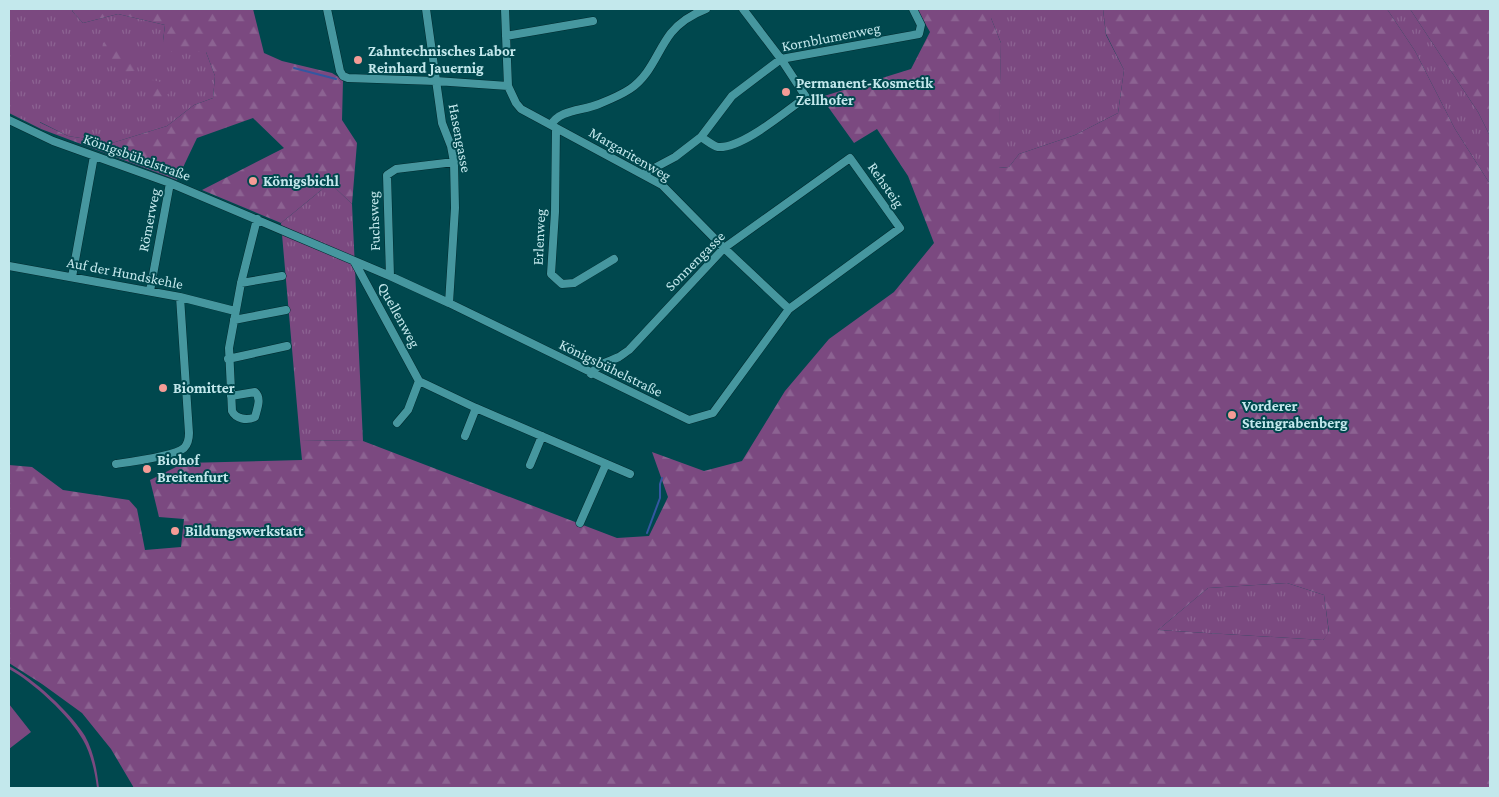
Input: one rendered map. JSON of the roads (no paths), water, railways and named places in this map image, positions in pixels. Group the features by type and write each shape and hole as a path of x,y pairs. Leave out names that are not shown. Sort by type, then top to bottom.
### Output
{"street":[{"path":"327,9 337,61 343,76 362,79 436,81 508,86"},
{"name":"Hasengasse","path":"426,9 442,123 451,146 454,162 456,208 449,303"},
{"name":"Margaritenweg","path":"505,9 508,86 516,103 521,108 553,126 662,185 724,248 789,309"},
{"path":"553,126 554,119 560,115 599,104 636,84 650,68 672,32 688,18 706,9"},
{"path":"743,9 781,58 806,97 814,102"},
{"name":"Kornblumenweg","path":"643,174 675,157 702,137 732,96 781,58 919,34 922,25 913,9"},
{"path":"506,36 594,21"},
{"path":"702,137 718,147 735,144 757,132 806,97"},
{"name":"Königsbühelstraße","path":"9,120 52,141 170,183 390,276 689,420 712,413 789,309 900,228"},
{"name":"Erlenweg","path":"553,126 555,212 551,274 562,284 574,283 614,259"},
{"path":"72,277 94,156"},
{"name":"Rehsteig","path":"850,158 900,228"},
{"name":"Sonnengasse","path":"591,374 595,368 629,350 724,248 850,158"},
{"name":"Fuchsweg","path":"390,276 386,175 396,169 454,162"},
{"name":"Römerweg","path":"150,291 170,183"},
{"path":"231,396 228,348 241,283 257,219"},
{"name":"Quellenweg","path":"354,261 419,381"},
{"name":"Auf der Hundskehle","path":"9,266 150,291 235,311"},
{"path":"241,283 282,276"},
{"path":"116,464 164,456 186,447 189,433 180,297"},
{"path":"234,320 286,310"},
{"path":"228,359 287,346"},
{"path":"397,423 408,410 419,381 476,408 630,474"},
{"path":"464,436 476,408"},
{"path":"530,465 542,436"},
{"path":"580,524 606,464"}],"waterway":[{"path":"294,68 336,79"},
{"path":"647,533 660,498 662,478"}],"place":[{"name":"Zahntechnisches Labor Reinhard Jauernig","path":"358,60"},
{"name":"Permanent-Kosmetik Zellhofer","path":"786,92"},
{"name":"Königsbichl","path":"253,181"},
{"name":"Biomitter","path":"163,388"},
{"name":"Vorderer Steingrabenberg","path":"1232,415"},
{"name":"Biohof Breitenfurt","path":"147,469"},
{"name":"Bildungswerkstatt","path":"175,531"}]}
